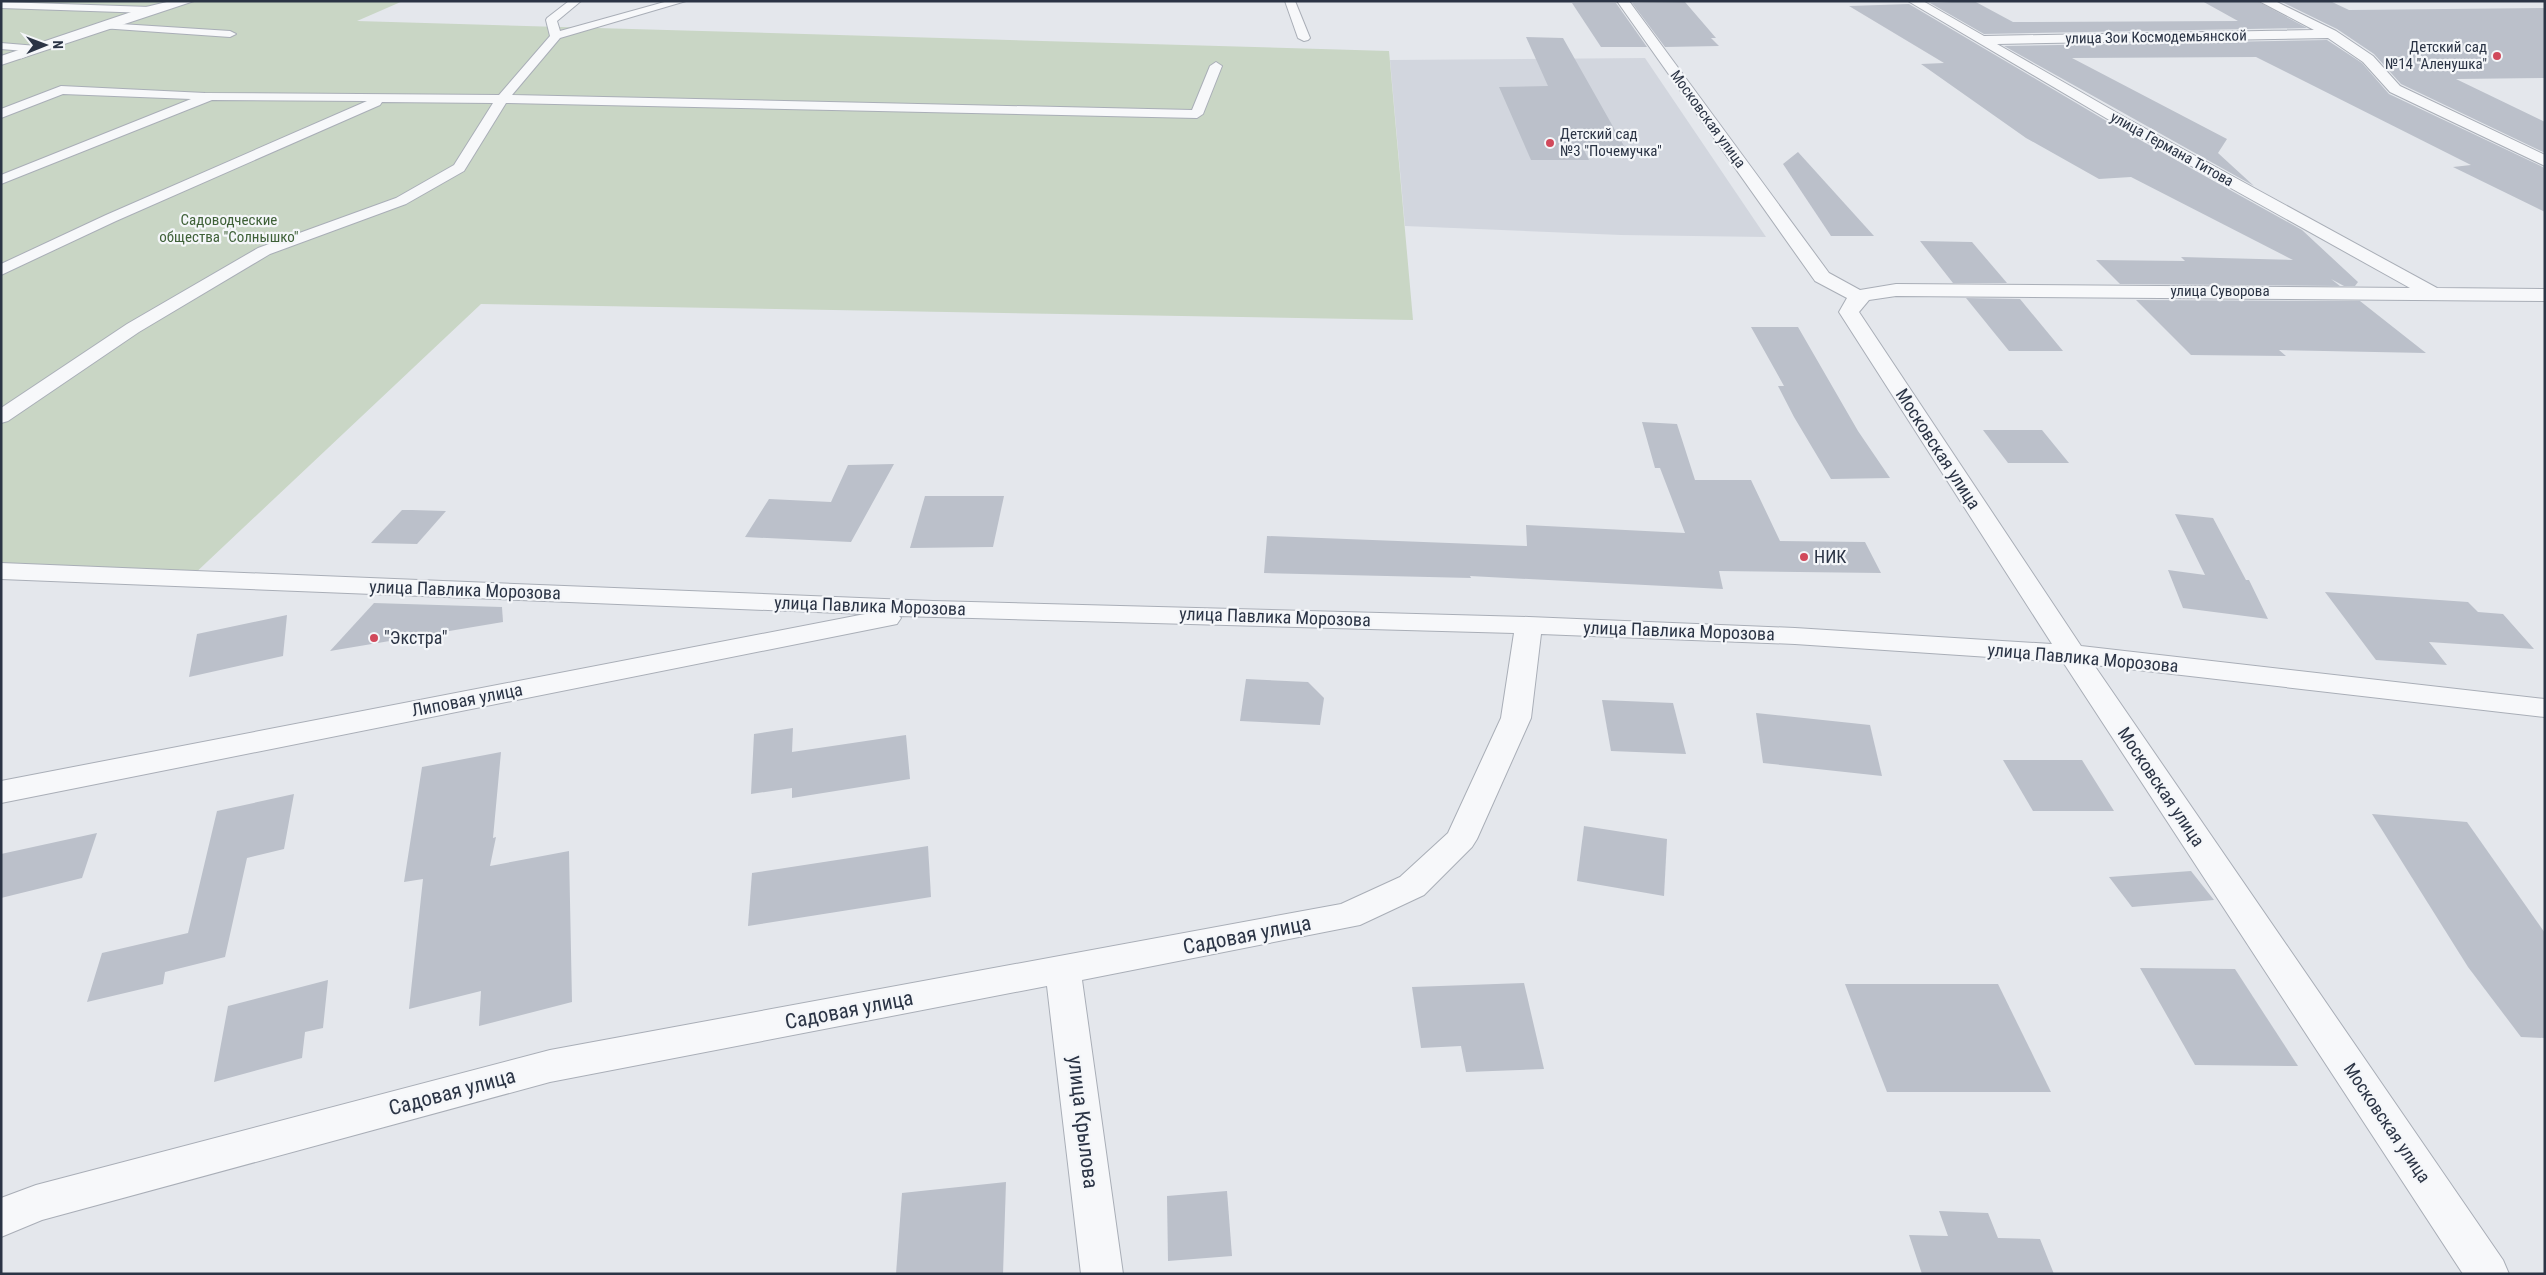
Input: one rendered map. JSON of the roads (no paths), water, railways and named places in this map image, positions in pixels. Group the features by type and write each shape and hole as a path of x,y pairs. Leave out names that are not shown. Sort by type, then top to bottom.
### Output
{"street":[{"path":"1,61 150,10 188,1"},
{"name":"Московская улица","path":"1623,1 1822,277 1857,296 1852,302 1849,312 2072,654 2488,1274"},
{"name":"улица Германа Титова","path":"1914,1 2121,122 2432,292"},
{"path":"2265,1 2331,34 2368,60 2395,90 2545,161"},
{"name":"улица Зои Космодемьянской","path":"1982,40 2331,34"},
{"name":"улица Суворова","path":"1857,296 1868,292 1896,290 2432,292 2545,295"},
{"name":"улица Павлика Морозова","path":"1,571 932,609 1529,625 1795,636 2072,654 2545,708"},
{"name":"Липовая улица","path":"1,792 932,609"},
{"name":"Садовая улица","path":"1,1218 36,1203 550,1066 1348,916 1412,886 1461,839 1516,718 1529,625"},
{"name":"улица Крылова","path":"1063,970 1102,1274"}],"lane":[{"path":"556,36 551,20 576,1"},
{"path":"1,417 133,328 264,251 401,201 459,168 502,99 556,36 681,1"},
{"path":"1290,1 1304,38"},
{"path":"1,6 150,10"},
{"path":"105,26 230,34"},
{"path":"1,46 38,49"},
{"path":"1,114 61,90 210,96 502,99 1197,114 1216,66"},
{"path":"1,180 210,96"},
{"path":"1,270 111,218 385,98"}],"place":[{"name":"Детский сад №14 \"Аленушка\"","path":"2497,56"},
{"name":"Детский сад №3 \"Почемучка\"","path":"1550,143"},
{"name":"НИК","path":"1804,557"},
{"name":"\"Экстра\"","path":"374,638"}],"park label":[{"name":"Садоводческие общества \"Солнышко\"","path":"229,228"}]}
